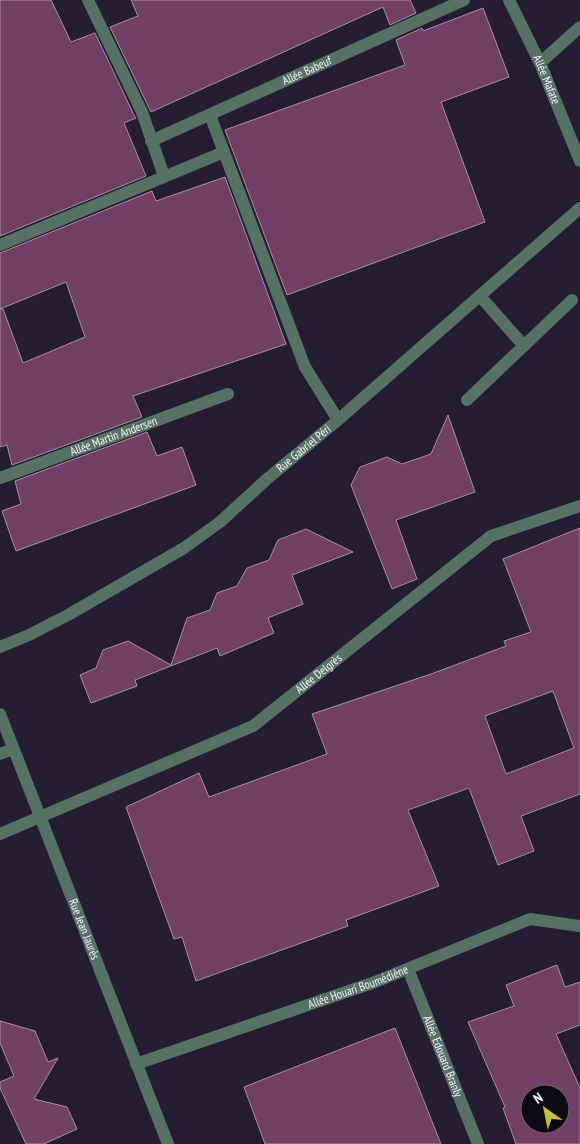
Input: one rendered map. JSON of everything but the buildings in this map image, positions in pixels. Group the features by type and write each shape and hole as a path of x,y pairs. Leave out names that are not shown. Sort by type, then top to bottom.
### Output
{"street":[{"path":"88,0 142,112 164,176"},
{"name":"Allée Babeuf","path":"151,141 464,0"},
{"name":"Allée Mafate","path":"509,0 540,63 580,161"},
{"path":"540,63 580,28"},
{"path":"210,115 305,367 338,420"},
{"path":"0,245 224,152"},
{"name":"Rue Gabriel Péri","path":"0,647 68,615 184,548 220,522 267,479 338,420 580,208"},
{"path":"480,296 524,346"},
{"path":"467,400 572,300"},
{"name":"Allée Martin Andersen","path":"0,478 228,394"},
{"name":"Allée Delgrès","path":"0,834 253,726 491,536 580,506"},
{"name":"Rue Jean Jaurès","path":"0,714 168,1144"},
{"path":"0,754 13,749"},
{"name":"Allée Houari Boumédiène","path":"136,1064 375,982 530,919 580,926"},
{"name":"Allée Edouard Branly","path":"408,969 478,1144"}]}
